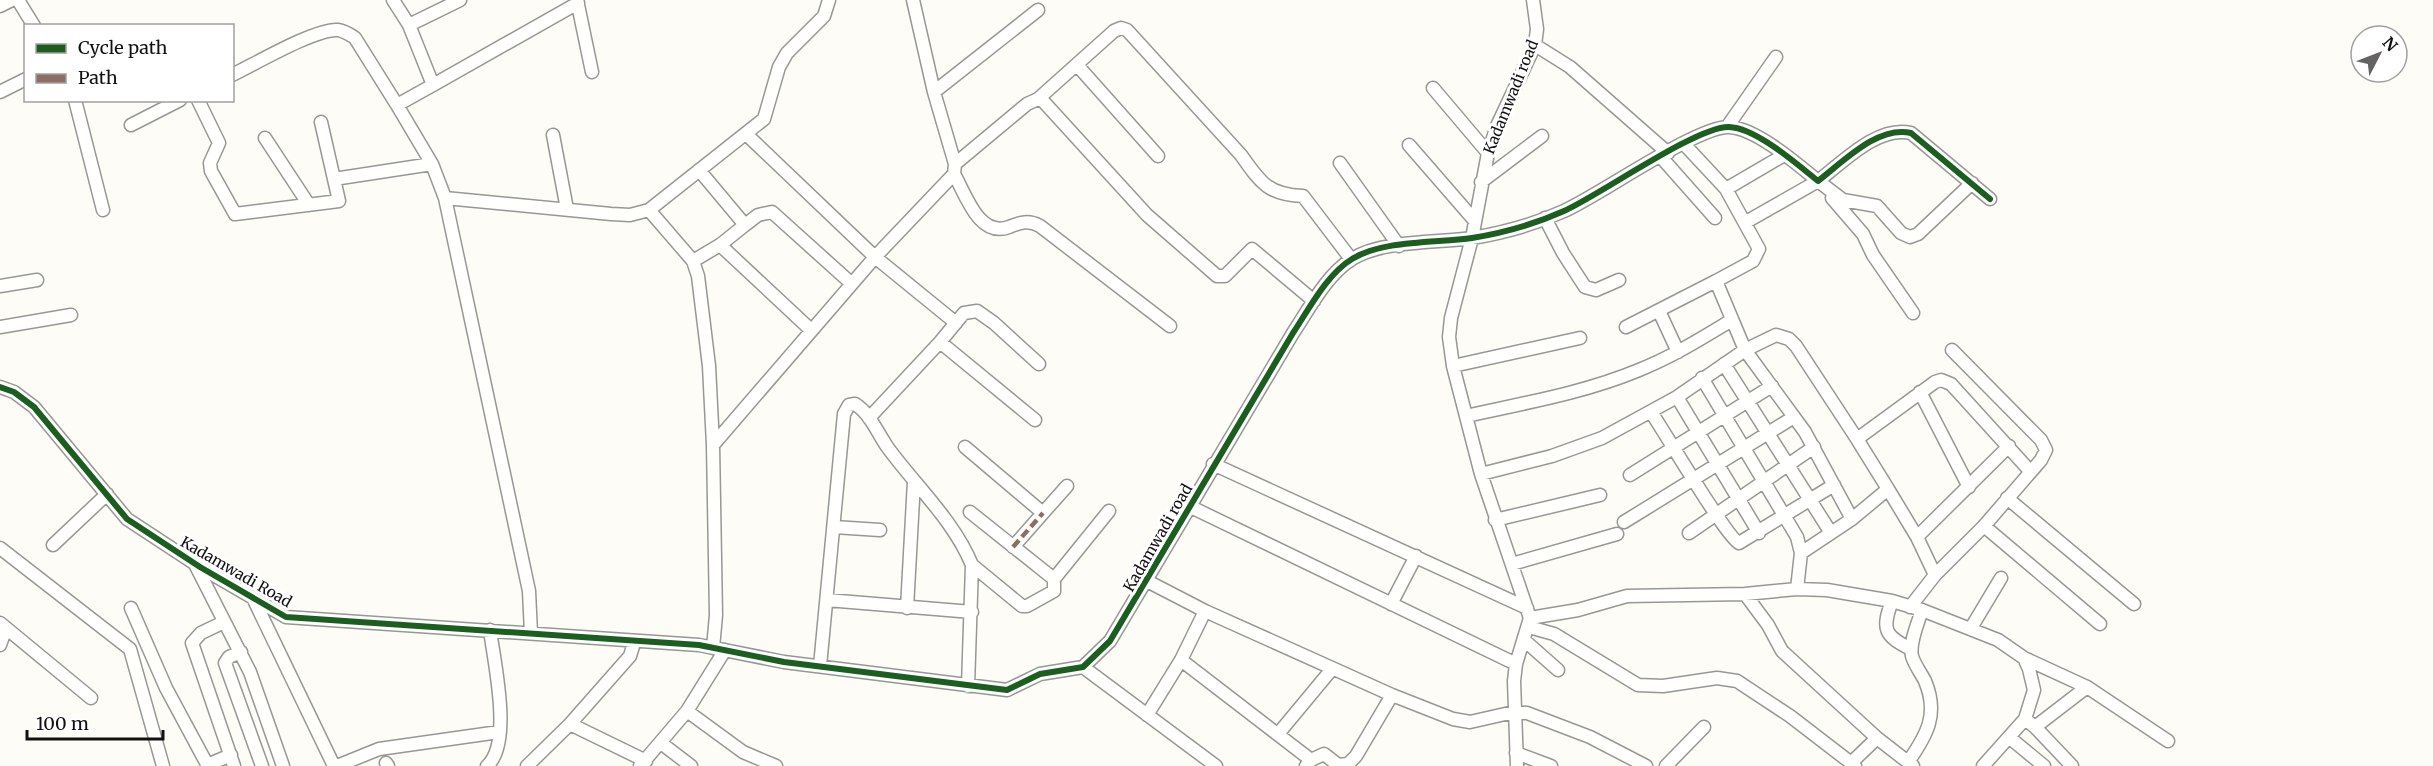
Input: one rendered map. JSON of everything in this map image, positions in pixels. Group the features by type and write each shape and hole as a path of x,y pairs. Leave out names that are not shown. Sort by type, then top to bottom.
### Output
{"street":[{"path":"0,6 12,0"},
{"path":"18,0 33,24"},
{"path":"393,0 409,25 433,85"},
{"path":"409,25 460,0"},
{"path":"445,198 630,215 649,210 764,119 779,67 788,53 824,16 829,0"},
{"path":"913,0 934,92 955,169 980,220 987,226 1003,229 1025,222 1040,226 1170,326"},
{"name":"Kadamwadi road","path":"1083,667 1110,641 1191,507 1213,464 1314,301 1351,259 1365,252 1399,246 1472,238 1488,153 1535,45 1537,29 1533,0"},
{"path":"397,105 577,2 592,72"},
{"path":"934,92 1038,10"},
{"path":"713,446 811,330 955,169 1027,104 1038,99 1114,31 1121,28 1127,30 1271,191 1303,196 1351,259"},
{"path":"234,74 319,34 338,30 347,32 355,38 432,164 445,198 529,591 531,633"},
{"path":"1535,45 1578,73 1665,155 1715,218"},
{"path":"1517,766 1514,712 1516,664 1529,618 1481,474 1453,366 1449,337 1450,318 1472,238 1545,218 1590,198 1684,144 1727,127 1776,57"},
{"path":"1077,65 1158,156"},
{"path":"0,92 24,80"},
{"path":"1433,88 1488,153"},
{"path":"1038,99 1047,104 1147,215 1217,276 1225,276 1252,249 1314,301"},
{"path":"75,102 102,210"},
{"path":"131,125 176,102"},
{"path":"199,102 219,144 210,163 211,171 235,214 339,201 321,122"},
{"path":"1727,127 1750,133 1784,154 1843,201 1877,206 1901,233 1910,237 1918,234 1972,183"},
{"path":"1746,222 1818,181 1872,142 1899,130 1911,133 1990,199"},
{"path":"746,134 876,257 956,323"},
{"path":"553,135 567,208"},
{"path":"1481,182 1542,136"},
{"path":"265,138 309,205"},
{"path":"1626,327 1748,264 1759,253 1746,222 1726,189 1684,144"},
{"path":"1409,145 1475,221"},
{"path":"1726,189 1784,154"},
{"path":"1340,163 1399,246"},
{"path":"334,179 432,164"},
{"path":"699,170 745,225"},
{"path":"1818,181 1863,234 1873,255 1913,313"},
{"path":"570,724 643,763 687,711 719,649 716,615 713,446 702,301 693,261 649,210"},
{"path":"693,261 720,245 758,215 772,212 852,284"},
{"path":"1545,218 1568,261 1586,287 1596,290 1619,280"},
{"path":"720,245 811,330"},
{"path":"0,286 37,280"},
{"path":"1716,281 1745,350 1814,447 1852,519"},
{"path":"869,418 956,323 970,311 983,314 1039,364"},
{"path":"1659,311 1678,352"},
{"path":"0,327 71,315"},
{"path":"1466,416 1587,388 1640,370 1678,352 1732,320"},
{"path":"1481,474 1580,448 1677,397 1745,350 1769,337 1782,336 1789,339 1857,439 1917,537 1935,575"},
{"path":"1453,366 1580,338"},
{"path":"940,342 1035,420"},
{"path":"1910,607 1935,575 1984,526 2045,455 2044,443 1952,350"},
{"path":"1724,364 1831,533"},
{"path":"1702,378 1800,545 1802,553 1797,589"},
{"path":"1857,439 1935,382 1947,381 2031,471"},
{"path":"1630,476 1772,386"},
{"name":"Kadamwadi Road","path":"0,387 14,392 34,407 128,519 194,563 286,617 531,633 634,643"},
{"path":"1920,392 1969,487"},
{"path":"1677,397 1740,498 1759,533"},
{"path":"820,666 846,409 849,405 855,404 869,418 961,543 972,565 1022,606 1027,606 1054,591 1054,579 1109,511"},
{"path":"1651,411 1715,514 1731,538 1739,543 1759,533 1834,485"},
{"path":"1624,522 1794,417"},
{"path":"1917,537 2009,446"},
{"path":"965,447 1043,513"},
{"path":"1689,532 1814,447"},
{"path":"1213,464 1416,556 1529,618 1638,685 1663,686 1717,678 1737,681 1790,716 1853,764 1877,738"},
{"path":"907,608 914,481"},
{"path":"1013,547 1067,486"},
{"path":"1802,553 1852,519 1888,489"},
{"path":"53,545 107,494"},
{"path":"1495,520 1600,495"},
{"path":"2007,498 2134,604"},
{"path":"1191,507 1516,664"},
{"path":"970,512 1054,579"},
{"path":"1984,526 2100,624"},
{"path":"834,527 880,530"},
{"path":"1512,564 1617,534"},
{"path":"0,548 130,649 163,766"},
{"path":"1391,604 1416,556"},
{"path":"194,563 241,652 283,766"},
{"path":"968,686 972,565"},
{"path":"1971,628 2001,578"},
{"path":"1147,581 1205,611 1332,669 1454,719 1470,722 1514,712 1545,717 1646,766"},
{"path":"1529,618 1578,609 1627,596 1745,594 1797,589 1827,590 1892,601 1923,610 1998,640 2024,658 2087,687 2168,741"},
{"path":"1745,594 1763,617 1782,651 1877,738 1910,764 1926,736 1933,716 1928,688 1912,656 1911,649 1923,610"},
{"path":"254,598 332,765 389,747 499,732"},
{"path":"826,600 972,612"},
{"path":"1892,601 1887,614 1886,630 1894,640 1911,649"},
{"path":"131,608 166,688 207,765 233,760 192,643 201,633 224,622"},
{"path":"1147,715 1181,660 1205,611"},
{"path":"0,645 3,625"},
{"path":"3,625 91,698"},
{"path":"487,766 493,760 500,745 498,688 490,630"},
{"path":"1524,640 1558,670"},
{"path":"527,766 570,724 630,656 634,643 719,649 820,666 1007,690 1040,674 1083,667 1216,766"},
{"path":"241,652 230,657 225,663 262,766"},
{"path":"1983,766 2025,719 2034,690 2024,658"},
{"path":"1181,660 1278,734 1309,763 1324,754 1338,765 1343,766 1352,761 1392,695"},
{"path":"1278,734 1332,669"},
{"path":"2035,728 2087,687"},
{"path":"687,711 743,752 776,766"},
{"path":"2025,719 2072,766"},
{"path":"1666,766 1704,727"},
{"path":"2010,738 2044,766"},
{"path":"661,742 691,766"},
{"path":"1516,753 1551,766"}],"marked path":[{"path":"1013,547 1043,513"}],"cycle path":[{"path":"0,387 14,392 34,407 127,519 200,567 286,617 699,645 784,662 1007,690 1040,674 1083,667 1110,641 1312,303 1334,274 1352,259 1364,253 1394,245 1472,238 1507,231 1542,220 1580,203 1695,137 1729,127 1751,133 1763,140 1818,181 1850,155 1874,140 1886,134 1911,133 1990,199"}]}
